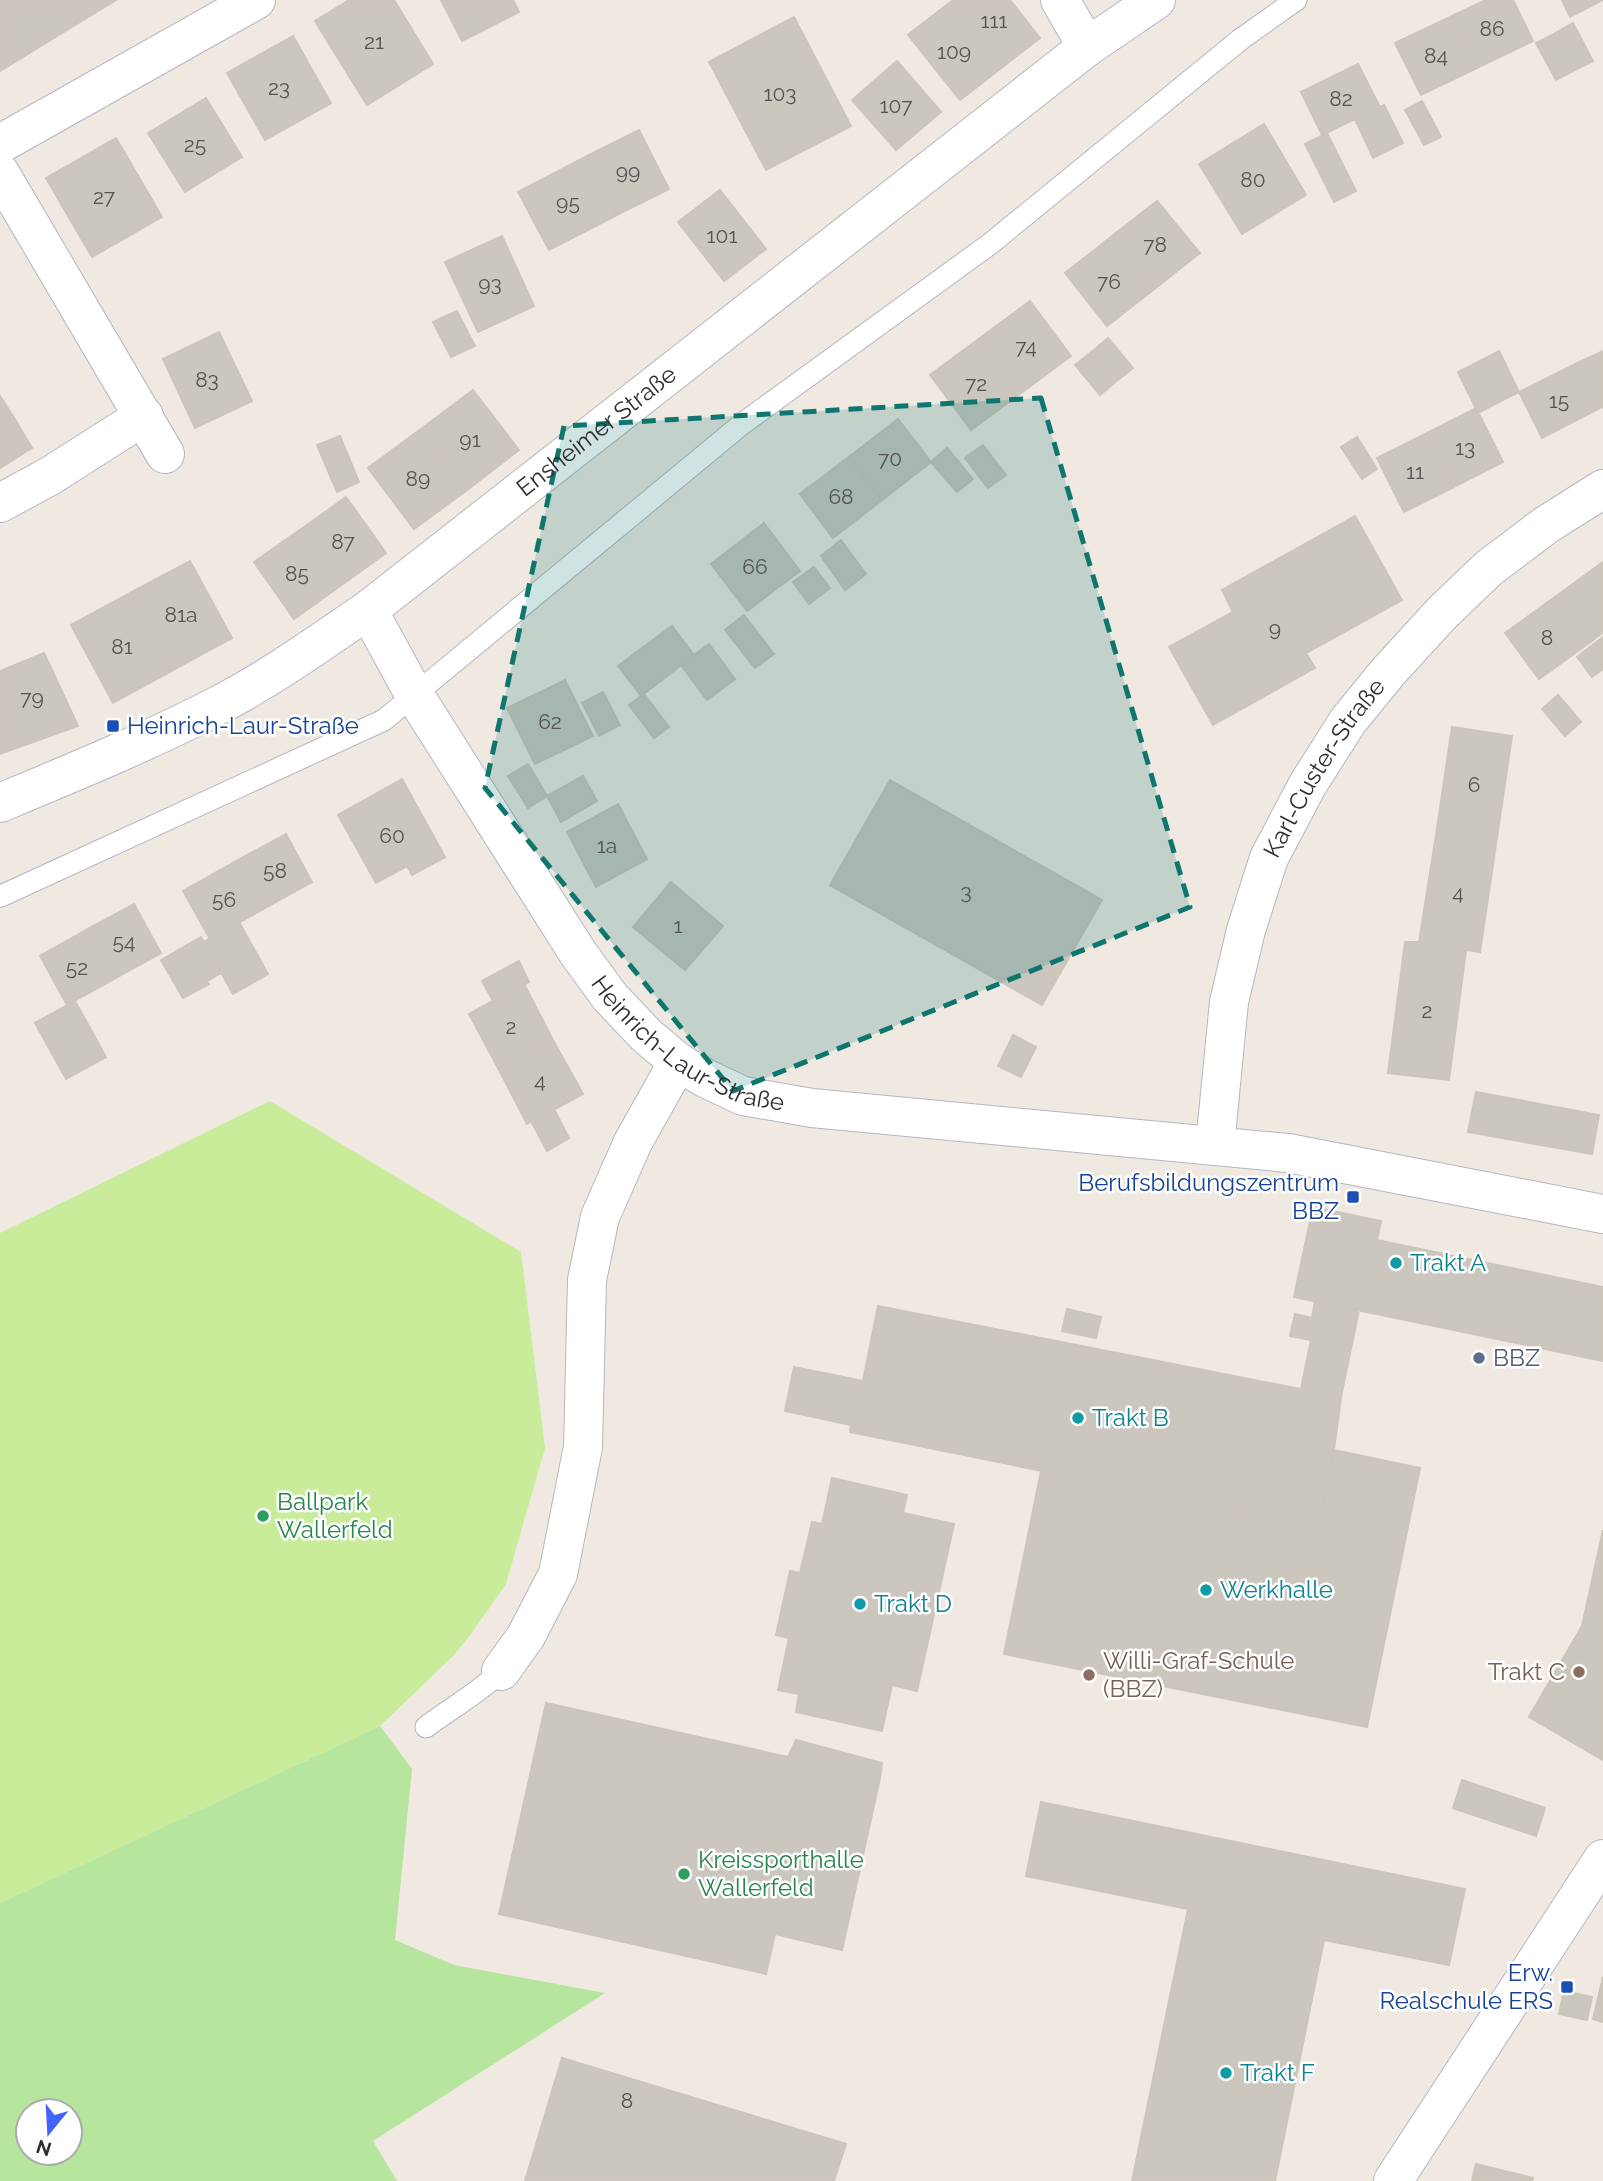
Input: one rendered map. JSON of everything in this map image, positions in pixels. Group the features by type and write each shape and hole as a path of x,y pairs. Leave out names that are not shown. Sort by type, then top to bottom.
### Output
{"street":[{"path":"0,144 256,0"},
{"path":"1060,0 1087,47"},
{"name":"Ensheimer Straße","path":"0,803 215,707 279,671 368,610 1087,47 1156,0"},
{"path":"0,173 166,454"},
{"path":"0,503 50,476 144,416"},
{"name":"Karl-Custer-Straße","path":"1215,1145 1229,1002 1246,930 1269,858 1308,784 1348,721 1388,672 1442,614 1499,561 1546,525 1603,489"},
{"name":"Heinrich-Laur-Straße","path":"368,610 415,696 578,953 610,997 647,1036 678,1062 705,1078 743,1096 812,1108 1288,1153 1603,1214"},
{"path":"502,1671 526,1636 558,1574 583,1447 587,1280 600,1217 633,1142 678,1062"},
{"path":"1393,2181 1603,1859"}],"lane":[{"path":"0,896 384,720 743,424 990,244 1241,39 1296,0"},
{"path":"426,1727 486,1686 502,1671"}],"highlighted area":[{"path":"1041,398 1190,907 733,1091 485,788 564,426"}],"green space":[{"name":"Ballpark Wallerfeld","path":"270,1101 521,1252 545,1448 506,1584 454,1655 380,1726 0,1903 0,1233"},
{"path":"380,1726 412,1769 395,1940 454,1965 605,1993 373,2141 397,2181 0,2181 0,1903"}],"building":[{"path":"0,0 48,0 67,30 0,71"},
{"path":"48,0 116,0 67,30"},
{"path":"349,0 394,0 433,64 367,105 315,21"},
{"path":"441,0 513,0 519,12 462,41"},
{"path":"953,0 1010,0 1040,38 1000,69 948,4"},
{"path":"1486,0 1513,0 1533,41 1477,68 1452,16"},
{"path":"1562,0 1603,0 1570,17"},
{"path":"948,4 1000,69 960,100 908,35"},
{"path":"1452,16 1477,68 1421,95 1395,43"},
{"path":"794,17 851,126 766,170 709,62"},
{"path":"1573,23 1593,61 1573,71 1554,34"},
{"path":"1554,34 1573,71 1556,80 1536,43"},
{"path":"293,36 331,103 265,140 227,73"},
{"path":"897,61 941,112 896,150 852,100"},
{"path":"1358,64 1380,107 1322,135 1301,92"},
{"path":"206,98 242,157 185,192 148,133"},
{"path":"1422,101 1441,137 1424,145 1405,110"},
{"path":"1384,105 1403,143 1373,158 1355,119"},
{"path":"1264,124 1306,195 1242,234 1199,164"},
{"path":"639,130 669,189 617,215 587,156"},
{"path":"1327,133 1356,191 1334,202 1305,144"},
{"path":"116,138 162,217 92,257 46,178"},
{"path":"587,156 617,215 549,250 518,192"},
{"path":"720,190 766,249 724,281 678,222"},
{"path":"1157,201 1200,253 1153,290 1111,237"},
{"path":"502,236 534,306 478,332 445,262"},
{"path":"1111,237 1153,290 1107,326 1065,273"},
{"path":"1030,301 1071,356 1021,393 980,338"},
{"path":"457,311 475,346 451,357 433,322"},
{"path":"219,332 252,401 195,428 163,359"},
{"path":"980,338 1021,393 971,430 930,375"},
{"path":"1108,338 1133,368 1119,379 1094,350"},
{"path":"1094,350 1119,379 1100,395 1075,365"},
{"path":"1499,351 1519,392 1499,402 1478,362"},
{"path":"1603,351 1603,407 1598,409 1575,364"},
{"path":"1478,362 1499,402 1478,413 1458,372"},
{"path":"1575,364 1598,409 1542,438 1519,392"},
{"path":"473,390 519,450 467,490 421,429"},
{"path":"0,396 13,416 0,424"},
{"path":"1476,408 1503,462 1454,487 1427,433"},
{"path":"13,416 32,448 0,468 0,424"},
{"path":"898,419 931,462 882,500 849,457"},
{"path":"421,429 467,490 414,529 368,468"},
{"path":"1427,433 1454,487 1404,512 1377,458"},
{"path":"340,436 359,482 337,492 317,445"},
{"path":"1357,437 1377,469 1362,479 1341,447"},
{"path":"983,445 1006,475 988,488 965,458"},
{"path":"947,448 973,479 957,492 931,462"},
{"path":"849,457 882,500 833,538 800,494"},
{"path":"346,497 386,553 340,586 300,530"},
{"path":"1355,516 1402,600 1306,653 1315,668 1213,725 1169,647 1233,612 1222,590"},
{"path":"764,523 800,571 747,611 711,564"},
{"path":"300,530 340,586 294,619 254,562"},
{"path":"841,540 866,574 845,590 821,556"},
{"path":"190,561 232,638 173,670 130,593"},
{"path":"1603,562 1603,632 1589,643 1555,597"},
{"path":"814,567 830,588 809,604 793,582"},
{"path":"130,593 173,670 113,703 71,625"},
{"path":"1555,597 1589,643 1539,679 1505,633"},
{"path":"744,615 774,654 755,668 725,630"},
{"path":"672,626 694,655 641,696 618,666"},
{"path":"1603,637 1603,669 1592,677 1577,657"},
{"path":"709,644 735,679 707,700 681,665"},
{"path":"44,653 78,726 0,754 0,671"},
{"path":"565,680 593,736 535,764 507,708"},
{"path":"603,692 620,725 599,736 582,703"},
{"path":"644,694 669,727 654,738 629,705"},
{"path":"1558,695 1581,722 1565,736 1542,709"},
{"path":"1452,727 1512,736 1496,844 1436,835"},
{"path":"528,764 547,796 528,808 508,776"},
{"path":"583,776 597,801 561,822 547,796"},
{"path":"402,779 445,857 412,875 407,866 376,883 338,815"},
{"path":"890,780 1102,900 1042,1005 830,885"},
{"path":"618,804 647,859 596,887 567,832"},
{"path":"286,834 312,882 265,908 238,860"},
{"path":"1436,835 1496,844 1480,952 1419,942"},
{"path":"238,860 265,908 210,939 183,891"},
{"path":"671,882 723,926 685,970 633,927"},
{"path":"134,904 161,953 114,979 86,930"},
{"path":"239,922 268,974 233,994 204,942"},
{"path":"86,930 114,979 67,1005 40,956"},
{"path":"201,937 221,973 207,981 187,945"},
{"path":"1405,942 1466,950 1449,1080 1388,1073"},
{"path":"187,945 209,984 183,998 161,960"},
{"path":"519,961 529,982 493,1001 482,981"},
{"path":"524,984 553,1040 498,1068 469,1014"},
{"path":"75,1001 106,1057 66,1079 35,1023"},
{"path":"1013,1035 1036,1047 1021,1077 998,1066"},
{"path":"553,1040 583,1094 527,1124 498,1068"},
{"path":"1476,1092 1599,1115 1592,1154 1468,1132"},
{"path":"554,1109 569,1138 547,1151 531,1121"},
{"name":"Trakt A","path":"1313,1207 1381,1221 1377,1240 1603,1287 1603,1361 1294,1297"},
{"path":"1315,1301 1359,1310 1341,1397 1301,1389 1311,1340 1290,1336 1295,1314 1312,1318"},
{"name":"Trakt B","path":"878,1306 1341,1397 1334,1450 1318,1527 850,1432 851,1425 785,1411 794,1367 863,1381"},
{"path":"1067,1309 1101,1317 1096,1338 1062,1331"},
{"name":"Werkhalle","path":"1334,1450 1420,1468 1367,1727 1004,1654 1041,1471 1318,1527"},
{"name":"Trakt D","path":"832,1478 907,1495 903,1513 954,1524 917,1691 892,1685 882,1731 796,1712 799,1694 778,1690 789,1638 776,1635 790,1571 800,1573 812,1522 822,1524"},
{"name":"Trakt C","path":"1603,1530 1603,1760 1529,1717 1582,1626"},
{"name":"Kreissporthalle Wallerfeld","path":"546,1703 788,1757 796,1740 882,1763 842,1950 775,1934 766,1974 499,1914"},
{"path":"1462,1780 1545,1808 1536,1836 1453,1808"},
{"name":"Trakt F","path":"1041,1802 1465,1889 1449,1965 1324,1940 1275,2181 1132,2181 1188,1909 1026,1876"},
{"path":"1603,1977 1603,2022 1593,2019"},
{"path":"1564,1991 1592,1997 1587,2020 1559,2014"},
{"path":"562,2058 846,2144 834,2181 525,2181"},
{"path":"1476,2164 1533,2178 1532,2181 1472,2181"}],"place":[{"name":"Heinrich-Laur-Straße","path":"113,726"},
{"name":"Berufsbildungszentrum BBZ","path":"1353,1197"},
{"name":"Trakt A","path":"1396,1263"},
{"name":"BBZ","path":"1479,1358"},
{"name":"Trakt B","path":"1078,1418"},
{"name":"Ballpark Wallerfeld","path":"263,1516"},
{"name":"Werkhalle","path":"1206,1590"},
{"name":"Trakt D","path":"860,1604"},
{"name":"Trakt C","path":"1579,1672"},
{"name":"Willi-Graf-Schule (BBZ)","path":"1089,1675"},
{"name":"Kreissporthalle Wallerfeld","path":"684,1874"},
{"name":"Erw. Realschule ERS","path":"1567,1987"},
{"name":"Trakt F","path":"1226,2073"}]}
